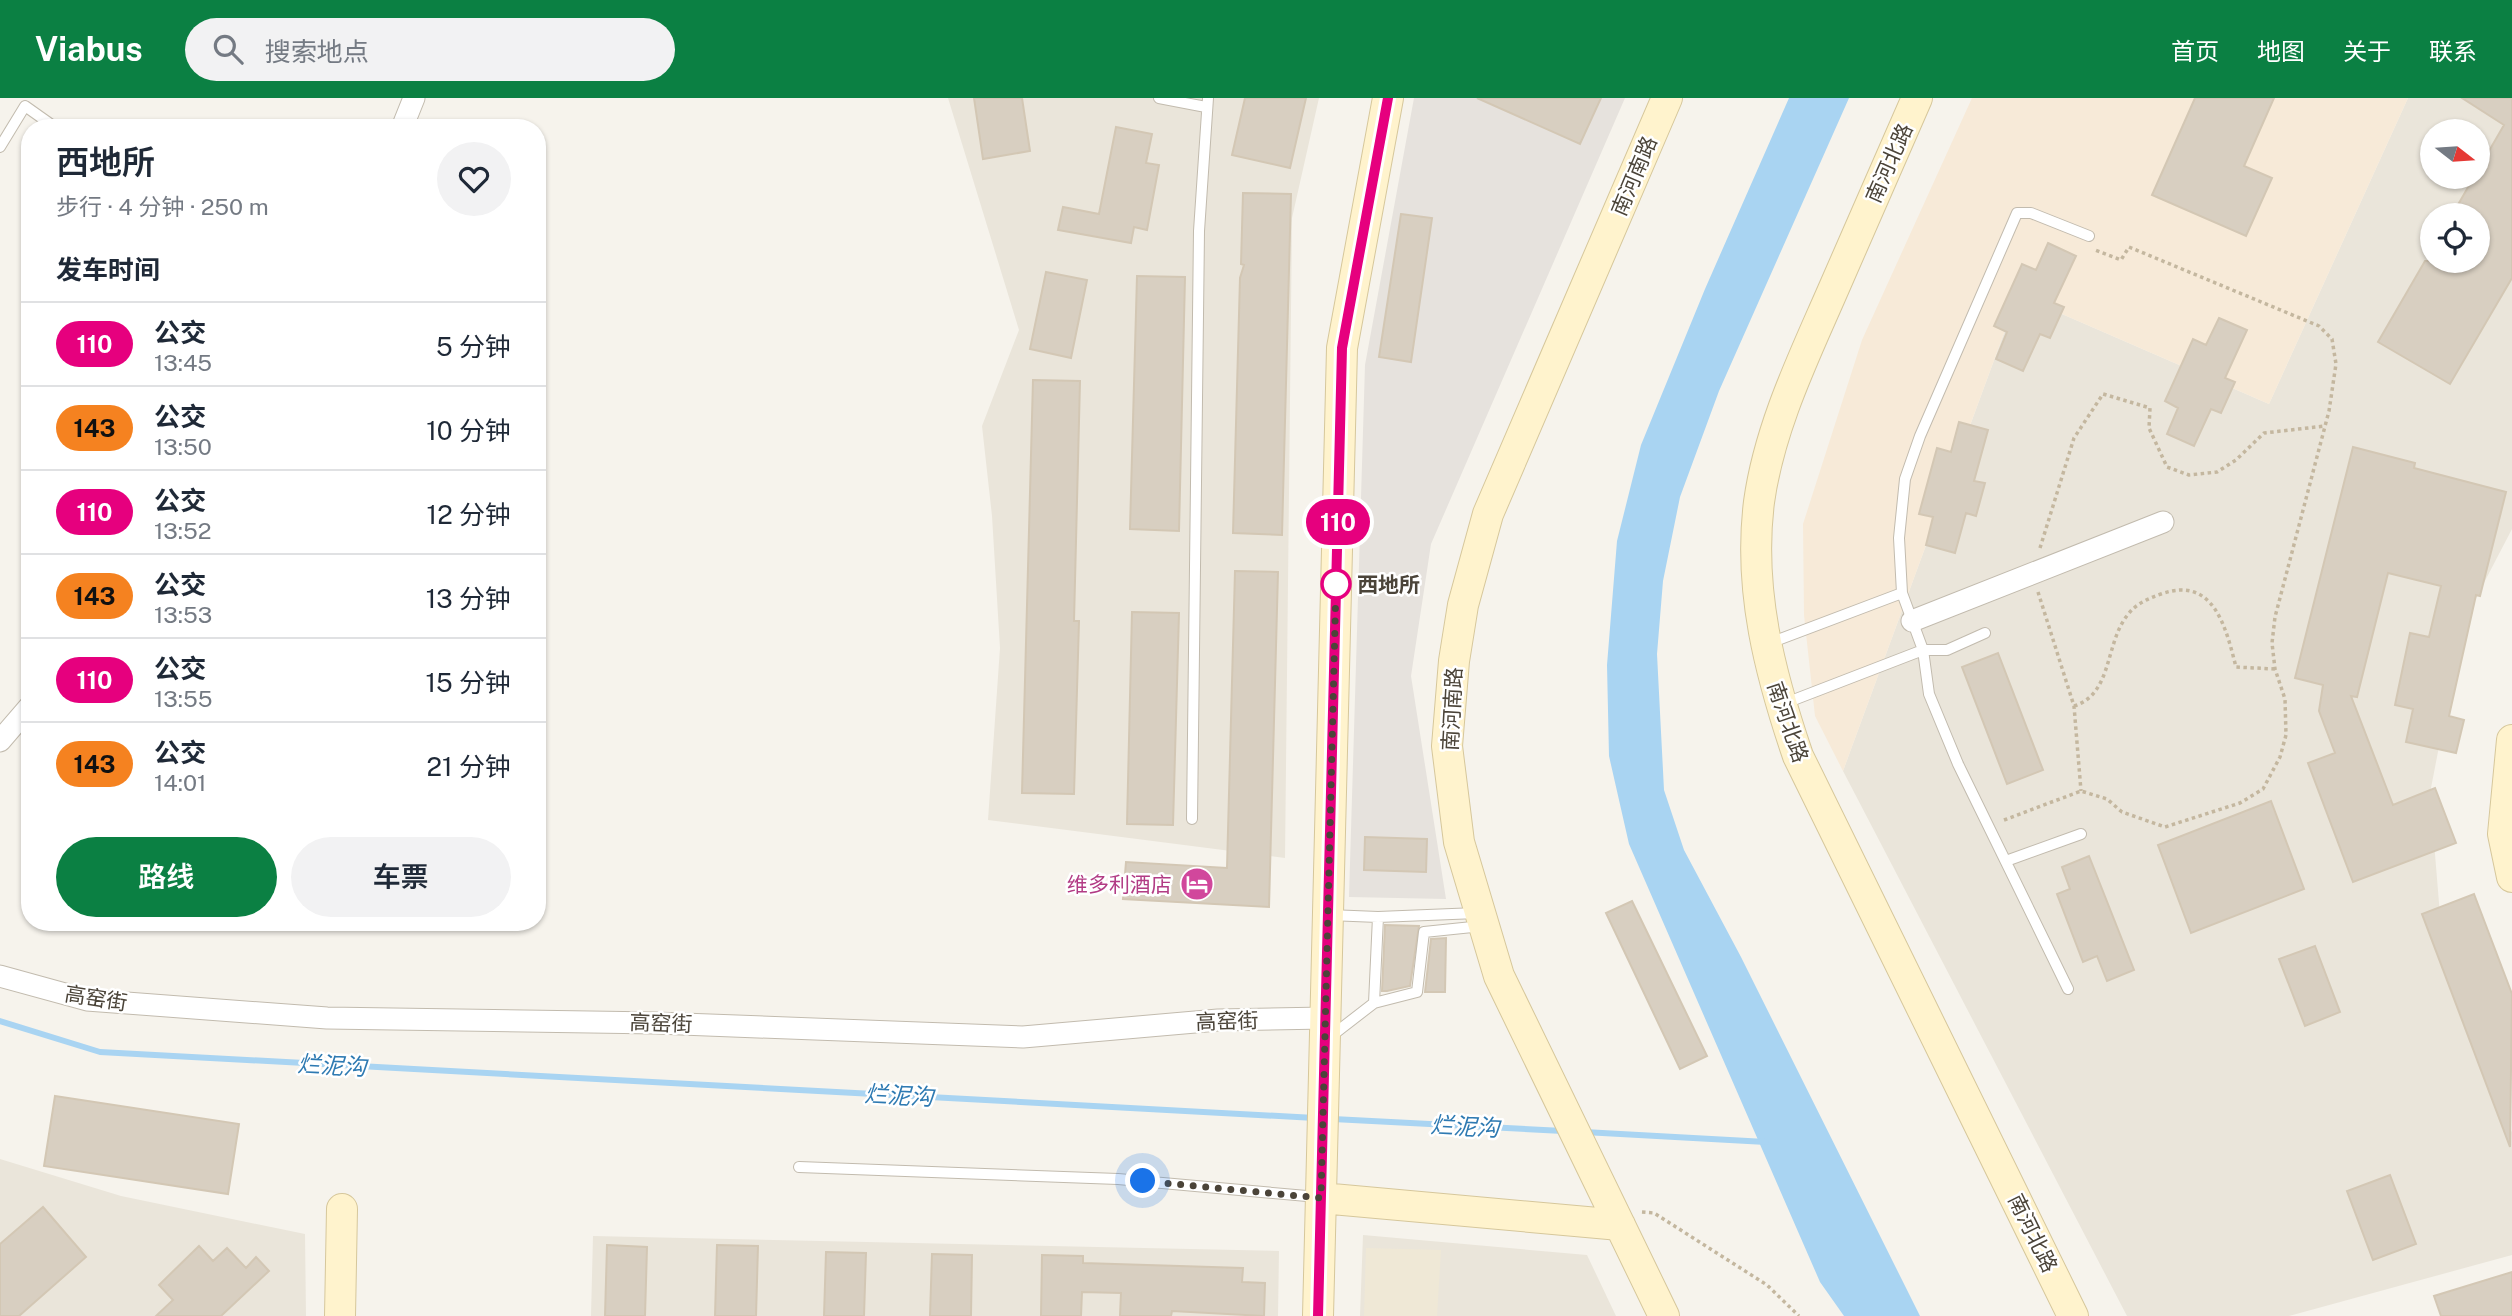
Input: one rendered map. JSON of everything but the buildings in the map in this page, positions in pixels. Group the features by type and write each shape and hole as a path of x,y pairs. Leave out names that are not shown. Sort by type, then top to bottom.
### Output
{"street":[{"path":"406,119 414,98"},
{"path":"1318,1316 1342,348 1388,98"},
{"name":"南河南路","path":"1664,1316 1499,976 1459,842 1447,746 1454,662 1463,605 1488,514 1667,98"},
{"name":"南河北路","path":"1917,98 1799,368 1774,432 1759,502 1757,563 1765,645 1780,705 1798,757 2073,1316"},
{"path":"1912,621 2163,522"},
{"path":"0,741 21,716"},
{"path":"2512,740 2503,834 2512,877"},
{"name":"高窑街","path":"0,976 87,1000 327,1018 656,1023 1023,1037 1217,1020 1325,1029"},
{"path":"1321,1188 1616,1217"},
{"path":"340,1316 342,1209"}],"lane":[{"path":"1159,98 1207,102 1199,231 1192,819"},
{"path":"0,147 25,106 43,119"},
{"path":"2068,989 1929,694 1923,650 1902,593 1899,538 1905,479 1920,436 2017,213 2031,212 2089,236"},
{"path":"1765,645 1902,593"},
{"path":"1780,705 1923,650 1947,650 1985,633"},
{"path":"2006,862 2081,834"},
{"path":"1328,915 1482,919"},
{"path":"1374,1003 1378,917"},
{"path":"1325,1029 1374,1003 1417,992 1424,932 1482,919"},
{"path":"799,1167 1321,1188"}],"path":[{"path":"1989,826 2081,791 2107,799 2122,812 2165,827 2240,803 2263,789 2280,757 2286,735 2286,699 2275,669 2272,643 2275,617 2329,411 2336,365 2332,339 2319,326 2129,247"},
{"path":"2074,706 2089,702 2102,682 2112,643 2126,617 2141,602 2176,589 2187,589 2205,598 2219,613 2236,667 2275,669"},
{"path":"1616,1217 1654,1213 1768,1285 1799,1316"}],"shaded area":[{"path":"948,98 1319,98 1292,218 1285,858 988,820 1000,648 992,516 982,426 1019,330"},
{"path":"1414,98 1625,98 1431,544 1411,676 1446,899 1349,897 1365,365"},
{"path":"1972,98 2408,98 2269,404 2018,295 1843,771 1815,716 1804,615 1803,524 1862,340"},
{"path":"2408,98 2512,98 2512,529 2463,623 2430,793 2444,964 2506,1125 2512,1132 2512,1255 2289,1316 2127,1316 1843,771 2018,295 2269,404"},
{"path":"0,1159 121,1196 305,1234 306,1316 0,1316"},
{"path":"1363,1235 1587,1255 1616,1316 1360,1316"},
{"path":"593,1236 1279,1251 1278,1316 591,1316"},
{"path":"1366,1248 1441,1250 1437,1316 1364,1316"}],"water":[{"path":"1789,98 1849,98 1719,391 1680,497 1663,581 1657,654 1664,790 1684,850 1741,957 1920,1316 1844,1316 1820,1282 1629,844 1609,756 1607,665 1617,541 1641,445 1705,289"}],"waterway":[{"name":"烂泥沟","path":"0,1021 100,1052 1315,1118"},
{"name":"烂泥沟","path":"1333,1119 1563,1131"},
{"name":"烂泥沟","path":"1584,1132 1766,1142"}],"bus line":[{"name":"110","path":"1318,1316 1342,348 1388,98"}],"place":[{"name":"西地所","path":"1336,584"},
{"name":"维多利酒店","path":"1197,884"}],"route":[{"path":"1143,1181 1321,1198 1336,584"}]}
